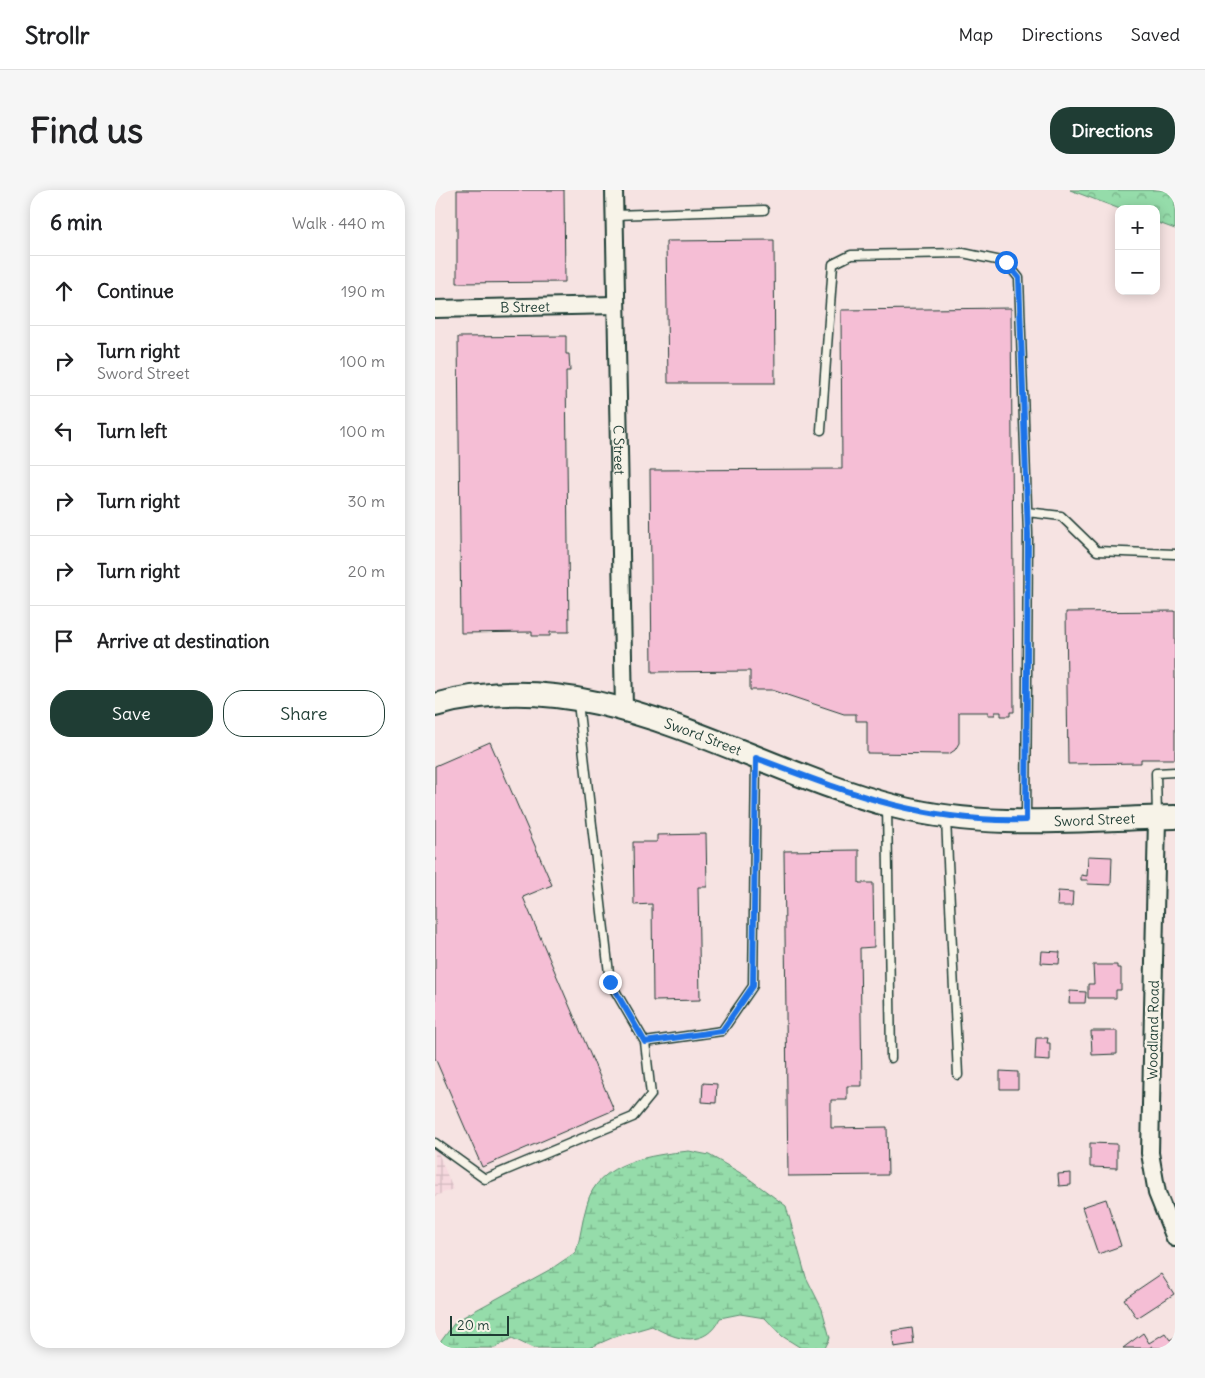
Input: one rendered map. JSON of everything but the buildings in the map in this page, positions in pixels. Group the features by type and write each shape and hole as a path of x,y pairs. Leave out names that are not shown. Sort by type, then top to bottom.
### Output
{"street":[{"name":"C Street","path":"614,190 624,709"},
{"name":"B Street","path":"435,309 616,305"},
{"name":"Sword Street","path":"435,704 478,695 509,692 577,699 624,709 836,788 887,804 946,817 1026,820 1166,818"},
{"name":"Woodland Road","path":"1166,818 1151,1153 1157,1193 1175,1238"}],"lane":[{"path":"614,215 764,210"},
{"path":"821,430 833,264 851,255 953,253 1006,262 1019,278 1027,512 1026,820"},
{"path":"1027,512 1061,516 1097,551 1175,554"},
{"path":"435,1144 485,1179 633,1117 651,1094 645,1042 610,982 577,699"},
{"path":"645,1042 722,1031 753,986 756,758"},
{"path":"1166,818 1156,773 1175,772"},
{"path":"887,804 891,1058"},
{"path":"946,817 957,1075"}],"shaded area":[{"path":"435,1145 453,1189 435,1196"}],"green space":[{"path":"1070,190 1175,190 1175,229 1160,223 1160,205 1115,205 1115,207"},
{"path":"689,1151 709,1155 744,1175 786,1206 806,1277 822,1309 830,1338 825,1348 801,1348 782,1336 765,1318 740,1314 720,1318 714,1328 699,1338 681,1338 652,1326 614,1337 589,1348 533,1348 512,1338 495,1348 436,1348 456,1321 551,1269 576,1252 587,1204 593,1190 602,1178 614,1169 643,1158"}],"route":[{"path":"610,982 645,1042 722,1031 753,986 756,758 836,788 897,807 946,817 981,820 1026,820 1028,534 1019,278 1006,262"}]}
